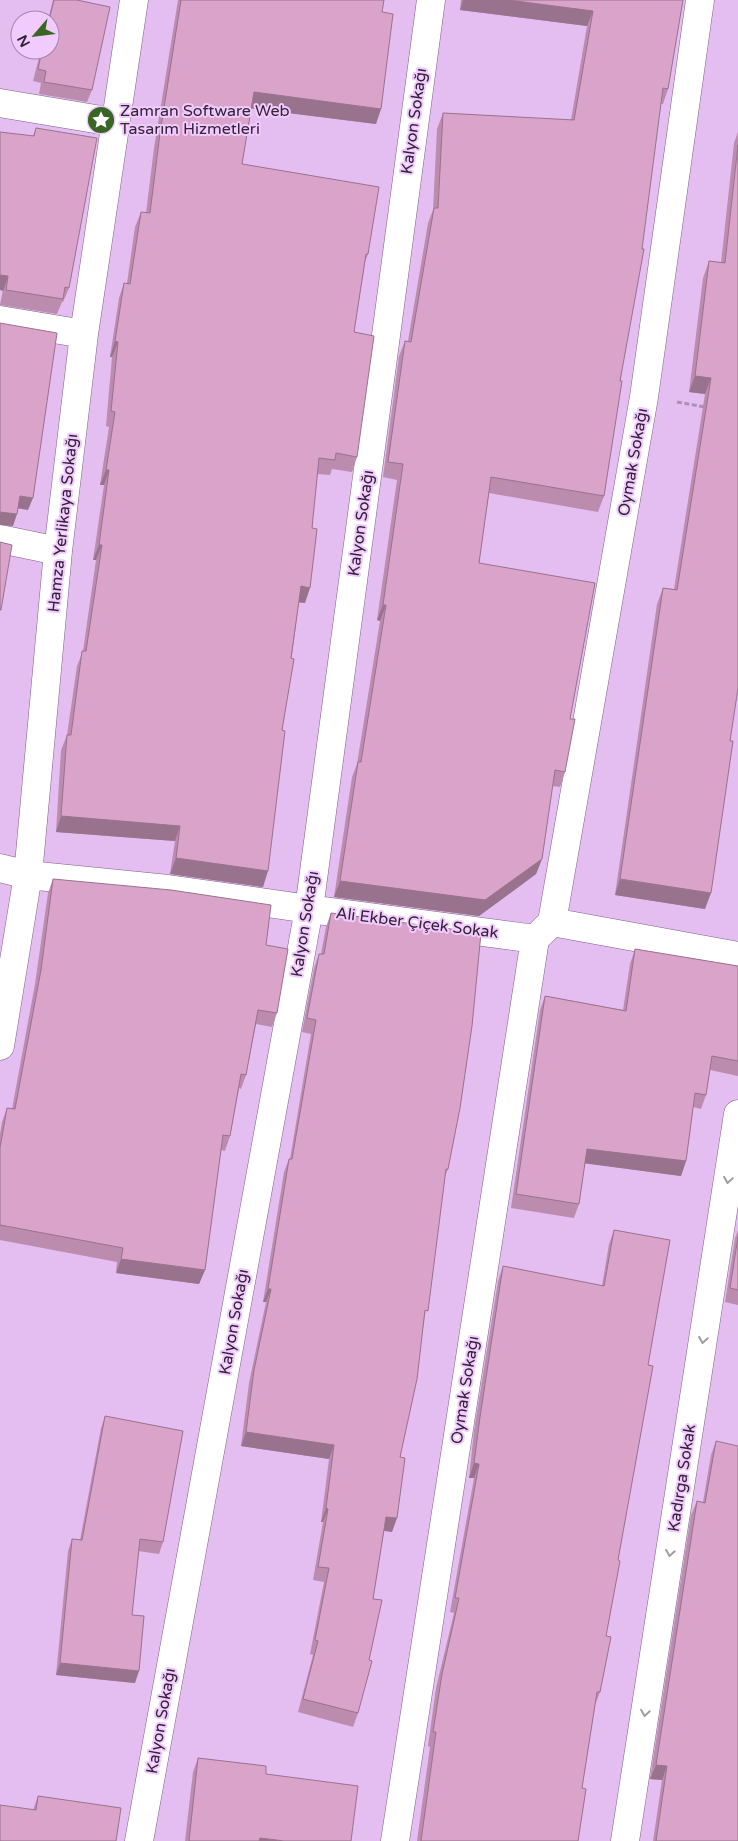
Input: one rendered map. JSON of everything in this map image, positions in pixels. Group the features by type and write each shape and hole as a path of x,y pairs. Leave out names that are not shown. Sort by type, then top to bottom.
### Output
{"street":[{"name":"Hamza Yerlikaya Sokağı","path":"0,1046 28,875 58,551 84,334 134,0"},
{"name":"Kalyon Sokağı","path":"139,1841 309,910 431,0"},
{"name":"Oymak Sokağı","path":"395,1841 544,930 644,398 700,0"},
{"path":"0,103 115,124"},
{"path":"0,320 84,334"},
{"path":"0,540 58,551"},
{"name":"Ali Ekber Çiçek Sokak","path":"0,868 28,875 168,889 309,910 544,930 738,956"},
{"name":"Kadırga Sokak","path":"625,1841 738,1114"}],"path":[{"path":"644,398 710,408"}],"building":[{"path":"54,0 77,0 110,7 92,90 44,82 46,71 38,69 40,60 60,60 60,10 52,10"},
{"path":"181,0 384,0 382,12 393,14 381,109 254,92 242,164 379,187 354,332 374,336 357,457 336,453 335,460 319,458 312,528 317,529 310,588 301,586 291,658 294,659 282,730 285,731 268,871 176,858 180,826 61,816 67,735 71,735 82,651 86,651 102,545 99,545 109,470 106,470 115,412 111,411 118,342 115,341 124,283 130,284 141,212 150,213 160,133"},
{"path":"508,0 683,0 668,89 663,88 642,249 644,249 620,381 622,381 604,496 491,477 479,563 595,583 570,719 575,719 565,772 555,770 542,859 485,900 340,881 358,762 361,762 386,605 383,605 403,464 388,462 405,341 411,342 434,208 438,208 443,113 574,120 593,11"},
{"path":"36,128 97,138 69,288 65,287 63,299 6,290 8,276 0,275 0,132 34,136"},
{"path":"738,145 738,688 730,741 733,741 711,893 620,879 663,588 677,590 711,378 695,376 709,261 725,263"},
{"path":"0,323 57,333 33,498 20,496 17,514 0,512"},
{"path":"0,542 12,545 1,610 0,610"},
{"path":"53,879 171,890 271,905 266,945 288,949 277,1013 258,1010 246,1075 241,1074 230,1136 223,1135 205,1270 121,1259 123,1248 0,1225 0,1148 7,1108 15,1109 41,970"},
{"path":"331,913 481,933 472,1026 460,1108 448,1169 446,1169 428,1311 425,1310 417,1379 400,1457 405,1458 397,1518 386,1517 373,1599 382,1600 369,1660 372,1661 358,1713 303,1699 318,1641 315,1640 329,1568 318,1567 328,1509 326,1508 334,1445 246,1432 254,1370 271,1289 268,1289 289,1159 292,1159 316,1020 307,1018 319,954 324,954"},
{"path":"635,949 738,966 738,1061 712,1056 706,1095 695,1093 686,1161 587,1149 579,1204 516,1194 545,996 626,1011"},
{"path":"614,1230 670,1240 648,1365 653,1366 606,1636 611,1637 600,1692 597,1692 582,1788 586,1789 578,1841 421,1841 436,1732 433,1732 442,1674 459,1598 455,1598 479,1464 474,1463 503,1266 604,1286"},
{"path":"738,1237 738,1290 730,1288"},
{"path":"105,1416 183,1431 163,1542 140,1539 132,1615 144,1616 139,1671 60,1663 72,1539 82,1540"},
{"path":"716,1441 738,1446 738,1841 656,1841 667,1766 656,1765 697,1501 705,1503"},
{"path":"198,1758 266,1766 266,1774 358,1786 351,1841 284,1841 260,1838 259,1841 189,1841"},
{"path":"38,1796 121,1808 116,1841 0,1841 0,1805 36,1810"}],"place":[{"name":"Zamran Software Web Tasarım Hizmetleri","path":"101,120"}]}
